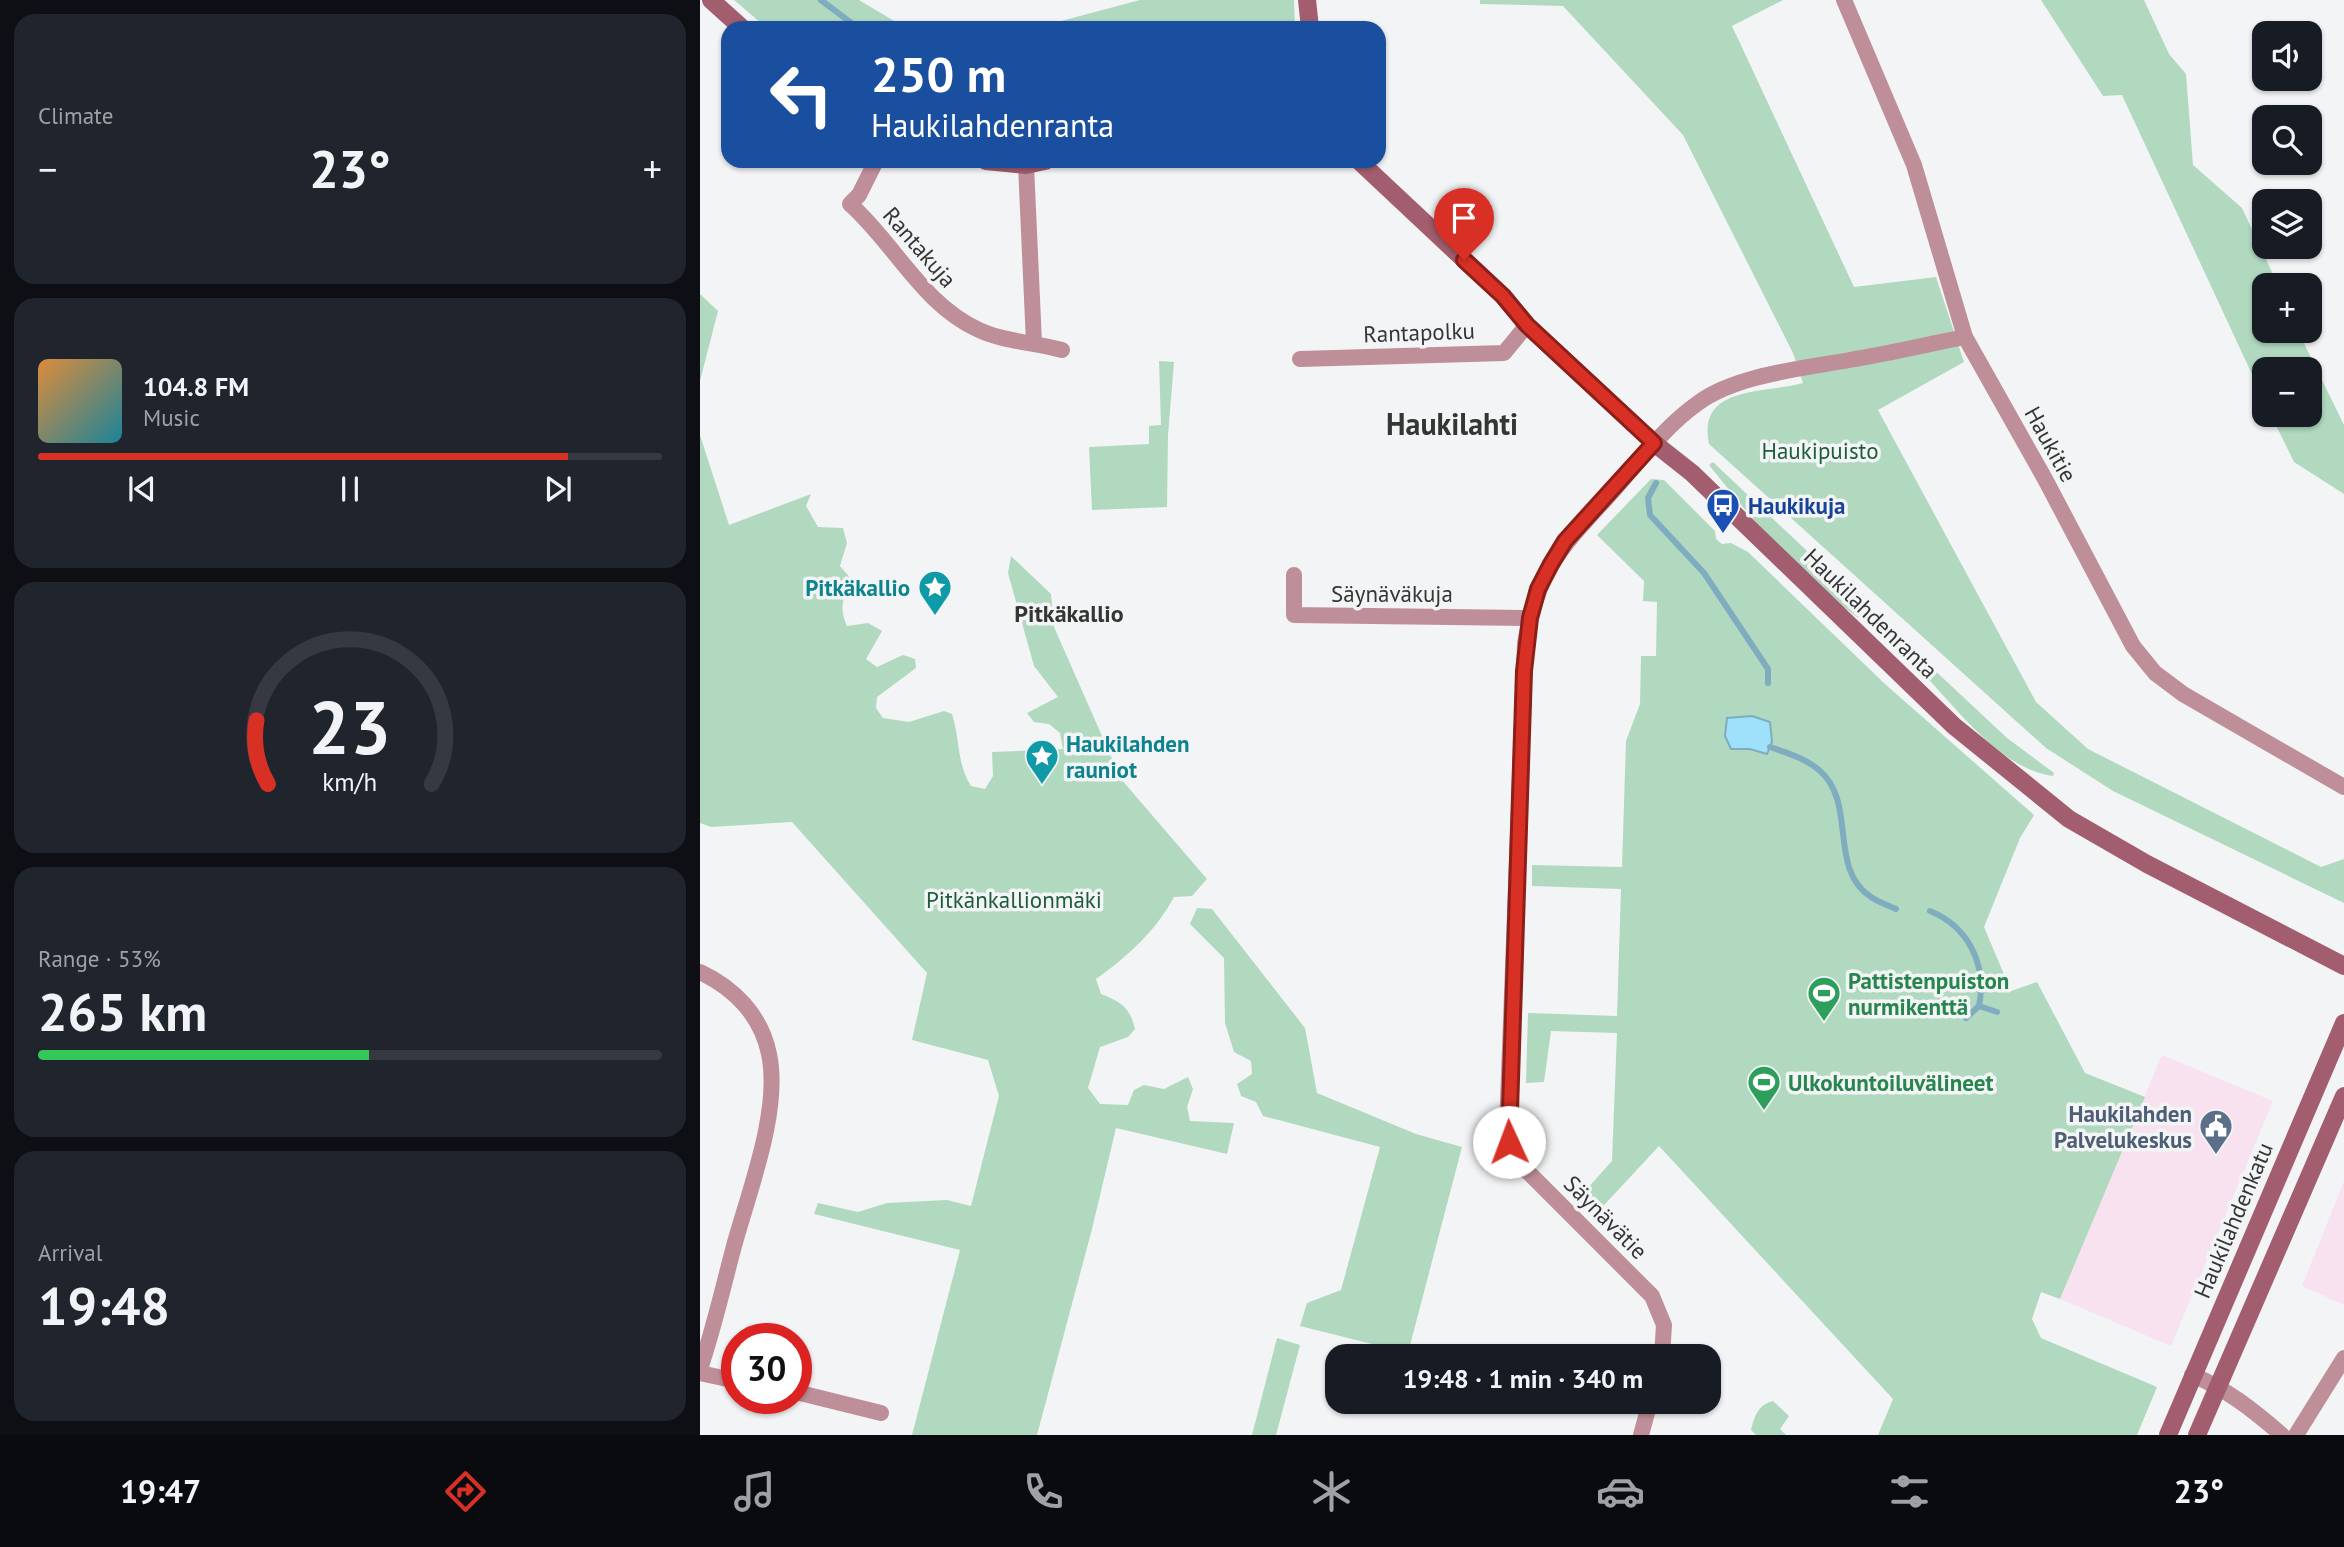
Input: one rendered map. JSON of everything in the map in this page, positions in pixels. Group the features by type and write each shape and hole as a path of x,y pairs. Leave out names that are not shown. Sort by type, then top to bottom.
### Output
{"street":[{"path":"712,0 734,21"},
{"path":"1307,0 1309,21"},
{"path":"1654,443 1699,402 1727,389 1795,370 1965,337 1914,164 1844,0"},
{"name":"Rantakuja","path":"872,168 859,195 850,204 871,223 948,313 1001,339 1034,343"},
{"path":"1026,168 1034,343 1062,350"},
{"name":"Haukilahdenranta","path":"1366,168 1503,296 1527,325 1654,443 1692,472 1954,726 2069,819 2147,864 2344,966"},
{"name":"Rantapolku","path":"1300,359 1504,353 1527,325"},
{"name":"Haukitie","path":"1965,337 2045,479 2133,646 2155,673 2183,694 2344,786"},
{"name":"Säynävätie","path":"1654,443 1565,541 1538,589 1530,618 1524,671 1509,1142 1525,1169 1652,1296 1664,1325 1663,1344"},
{"name":"Säynäväkuja","path":"1294,575 1294,615 1530,618"},
{"path":"700,972 723,983 742,1000 758,1024 769,1051 772,1074 771,1097 761,1144 700,1371 721,1377"},
{"name":"Haukilahdenkatu","path":"2168,1435 2344,1023"},
{"path":"2197,1435 2344,1096"},
{"path":"2296,1435 2344,1358"},
{"path":"2192,1375 2219,1386 2282,1435"},
{"path":"812,1396 881,1413"},
{"path":"1641,1435 1647,1414"}],"shaded area":[{"path":"2162,1055 2273,1101 2171,1346 2060,1299"},
{"path":"2344,1181 2344,1305 2302,1286"}],"green space":[{"path":"734,0 859,0 894,21 759,21"},
{"path":"1140,0 1294,0 1295,21 1061,21"},
{"name":"Haukipuisto","path":"1480,0 1783,0 1732,26 1854,287 1936,277 1964,362 1878,410 2036,702 2088,749 2321,867 2344,859 2344,903 2113,791 2046,748 1709,444 1708,425 1713,411 1723,402 1753,392 1803,383 1793,353 1683,135 1563,6 1480,4"},
{"path":"2041,0 2144,0 2169,54 2186,74 2193,165 2242,208 2252,229 2252,259 2266,259 2272,273 2252,273 2252,343 2304,343 2311,357 2252,357 2252,374 2122,95 2103,96"},
{"path":"700,294 718,311 700,381"},
{"path":"1159,361 1174,362 1168,435 1167,507 1092,510 1089,447 1149,444 1149,426 1161,425"},
{"path":"2322,380 2344,425 2344,494 2294,462 2277,427 2322,427"},
{"name":"Pitkänkallionmäki","path":"700,435 729,525 811,494 806,506 818,527 843,528 847,543 840,566 853,581 843,603 847,626 868,623 882,631 866,659 877,667 903,655 915,659 916,668 877,697 876,708 883,718 909,722 944,711 952,714 966,778 971,786 985,789 993,776 992,752 1063,749 1060,733 1049,724 1034,722 1027,713 1058,697 1034,666 1008,573 1011,556 1051,594 1054,627 1121,779 1207,879 1192,896 1174,897 1159,921 1140,942 1096,979 1101,994 1127,1010 1135,1029 1128,1037 1100,1047 1088,1088 1100,1104 1128,1105 1134,1090 1144,1085 1164,1089 1188,1077 1193,1089 1187,1107 1190,1121 1234,1123 1227,1154 1116,1128 1037,1435 912,1435 960,1250 814,1214 818,1203 858,1212 887,1203 947,1200 971,1206 999,1096 988,1060 912,1040 927,973 792,822 711,827 700,823"},
{"path":"1713,462 1900,639 1898,643 1895,644 1842,606 1759,527 1709,465"},
{"path":"1651,479 1664,480 1715,531 1716,539 1722,544 1731,543 1748,552 1885,684 2034,815 2020,838 1984,927 2011,991 2037,982 2085,1073 2145,1097 2060,1299 2041,1292 2032,1319 2041,1338 2157,1387 2137,1435 1878,1435 1893,1399 1659,1146 1593,1217 1576,1201 1612,1161 1617,1033 1551,1031 1544,1082 1526,1083 1528,1013 1617,1016 1621,889 1532,886 1532,865 1622,867 1626,741 1640,704 1641,656 1656,656 1657,602 1643,601 1644,581 1597,535"},
{"path":"1913,650 2007,738 2054,773 2053,776 2031,770 2011,759 1973,728 1907,657"},
{"path":"1197,908 1212,909 1305,1028 1317,1093 1416,1134 1462,1147 1410,1344 1372,1344 1300,1326 1307,1303 1341,1290 1380,1147 1263,1116 1256,1102 1241,1096 1237,1084 1252,1074 1251,1061 1234,1052 1225,1023 1224,958 1190,924"},
{"path":"1277,1338 1300,1345 1276,1435 1252,1435"},
{"path":"1773,1401 1789,1416 1780,1429 1786,1435 1756,1435 1751,1430 1756,1415 1764,1405"}],"water":[{"path":"1752,716 1770,722 1772,742 1767,754 1750,749 1731,749 1725,736 1727,718"}],"waterway":[{"path":"821,0 849,21"},
{"path":"1656,483 1648,498 1650,515 1704,573 1768,669 1768,683"},
{"path":"1770,747 1808,762 1831,784 1841,817 1850,870 1858,885 1871,897 1896,909"},
{"path":"1930,911 1944,918 1965,937 1972,949 1980,976 1979,1006 1997,1012"},
{"path":"1966,1018 1979,1006"}],"place":[{"name":"Haukikuja","path":"1723,535"},
{"name":"Pitkäkallio","path":"935,617"},
{"name":"Haukilahden rauniot","path":"1042,786"},
{"name":"Pattistenpuiston nurmikenttä","path":"1824,1023"},
{"name":"Ulkokuntoiluvälineet","path":"1764,1112"},
{"name":"Haukilahden Palvelukeskus","path":"2216,1156"}],"district":[{"name":"Haukilahti","path":"1452,423"},
{"name":"Pitkäkallio","path":"1069,613"}],"route":[{"path":"1464,260 1503,296 1527,325 1654,443 1604,502 1565,541 1538,589 1530,618 1525,643 1507,1129 1509,1142"}]}
